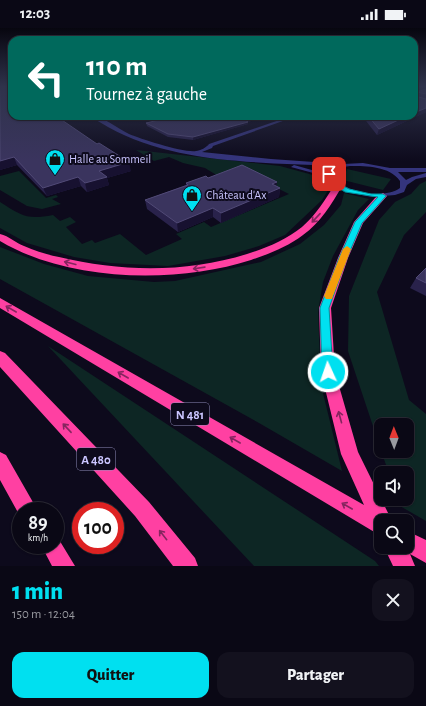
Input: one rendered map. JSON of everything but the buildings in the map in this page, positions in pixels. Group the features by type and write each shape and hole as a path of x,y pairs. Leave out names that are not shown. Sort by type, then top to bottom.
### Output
{"highway":[{"path":"0,238 26,251 88,267 149,272 212,266 245,259 290,239 305,229 325,208 338,186"},
{"path":"379,514 350,454 328,372 325,308 343,258 359,222 383,196"},
{"name":"N 481","path":"0,302 374,522"},
{"name":"A 480","path":"0,357 142,509 186,566"},
{"path":"0,461 23,502"},
{"path":"0,480 16,491"},
{"path":"414,545 426,552"},
{"path":"56,554 64,566"},
{"path":"398,554 404,566"}],"street":[{"path":"99,120 117,130 153,144 196,153 255,160 301,168 329,178 338,186 359,194 383,196 399,192 404,188 402,179 388,170"},
{"path":"196,153 210,147 216,147 286,120"},
{"path":"255,160 342,165 359,164 388,170 426,170"},
{"path":"329,178 331,170 342,165"},
{"path":"404,184 414,178 426,175"}],"green space":[{"path":"136,150 280,166 313,175 325,182 327,192 322,200 285,235 259,246 225,256 168,266 110,263 74,257 27,243 0,228 0,202 25,216 37,217 53,215 60,221 70,217 76,222 66,227 82,244 92,240 95,243 120,234 146,255 182,239 176,234 204,222 211,227 289,194 239,169 218,176 205,168 183,163 169,157 154,161"},
{"path":"347,169 391,179 383,190 343,180"},
{"path":"19,171 46,198 56,195 58,197 52,199 61,204 42,209 27,206 0,190 0,176"},
{"path":"426,181 426,212 404,235 377,292 409,400 426,414 426,521 400,506 414,506 414,466 386,466 384,458 414,458 414,418 374,418 374,429 348,351 349,296 379,220 395,202 411,194 420,184"},
{"path":"344,193 369,199 358,210 333,256 323,282 318,312 321,385 342,471 259,423 0,279 0,247 44,264 88,276 154,282 175,281 261,262 300,244 324,225 341,205"},
{"path":"48,346 375,561 379,566 254,566"}],"slow traffic":[{"path":"329,296 347,249"}],"place":[{"name":"Halle au Sommeil","path":"55,176"},
{"name":"Château d'Ax","path":"192,212"}],"route":[{"path":"328,372 325,308 343,258 359,222 383,196 371,196 347,190 333,182 329,178 329,174"}]}
